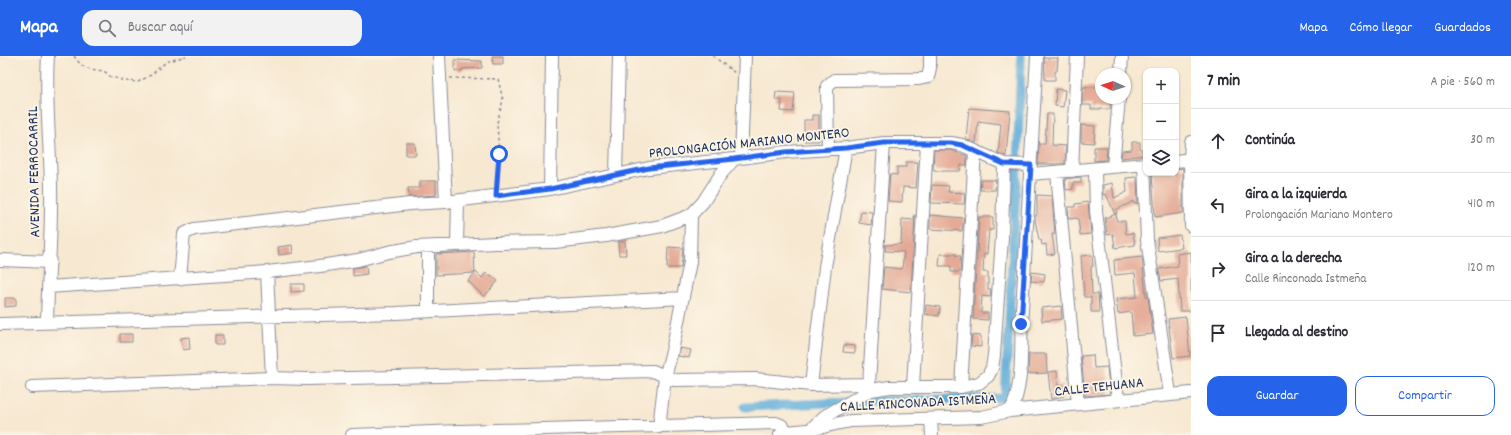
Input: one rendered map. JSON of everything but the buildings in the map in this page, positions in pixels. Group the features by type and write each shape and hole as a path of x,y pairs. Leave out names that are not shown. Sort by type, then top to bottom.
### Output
{"street":[{"name":"AVENIDA FERROCARRIL","path":"47,322 50,262 51,186 48,56"},
{"path":"439,56 439,78 457,245"},
{"path":"550,189 552,56"},
{"path":"616,175 619,56"},
{"path":"48,287 267,272 320,266 358,260 388,252 428,247 495,243 555,242 606,236 662,226 691,215 702,202 721,174 737,158 745,56"},
{"path":"828,149 827,86 834,80 919,79 928,77 930,56"},
{"name":"CALLE RINCONADA ISTMEÑA","path":"786,434 850,421 981,417 1010,411 1015,404 1019,390 1021,324 1019,167 1037,56"},
{"path":"1072,171 1077,56"},
{"path":"1121,68 1122,56"},
{"path":"1113,167 1118,104"},
{"path":"1191,142 1191,226"},
{"path":"868,389 884,143"},
{"name":"PROLONGACIÓN MARIANO MONTERO","path":"180,278 184,234 194,229 550,189 649,168 786,152 846,148 884,143 951,143 962,145 1019,167 1057,173 1143,164"},
{"path":"913,386 927,143"},
{"path":"811,385 825,267 846,148"},
{"path":"961,387 975,151"},
{"path":"1179,161 1190,159"},
{"path":"32,387 272,378 322,379 653,371 674,380 756,380 868,389 913,386 961,387 979,383 988,376 992,368 1002,237 1019,167"},
{"path":"1095,169 1096,211 1118,400"},
{"path":"1057,173 1078,404"},
{"path":"1145,176 1146,240 1170,394"},
{"path":"659,427 665,377 690,262 691,215"},
{"path":"428,247 428,311"},
{"path":"0,260 50,262"},
{"path":"267,272 272,378"},
{"path":"0,324 428,311 683,298"},
{"path":"806,431 825,416 868,389"},
{"name":"CALLE TEHUANA","path":"1010,411 1191,392"},
{"path":"931,419 932,435"},
{"path":"352,435 776,423 781,425 786,434"}],"path":[{"path":"74,56 80,65 90,69 104,71 111,77 126,81 138,82 151,75 166,62 186,56"},
{"path":"713,56 744,80"},
{"path":"439,78 498,79 503,100 497,123 499,154 496,196"}],"waterway":[{"path":"745,407 865,401 1005,398 1017,171 1021,56"}],"route":[{"path":"499,154 496,196 550,189 649,168 786,152 846,148 884,143 951,143 962,145 1004,164 1031,165 1021,324"}]}
